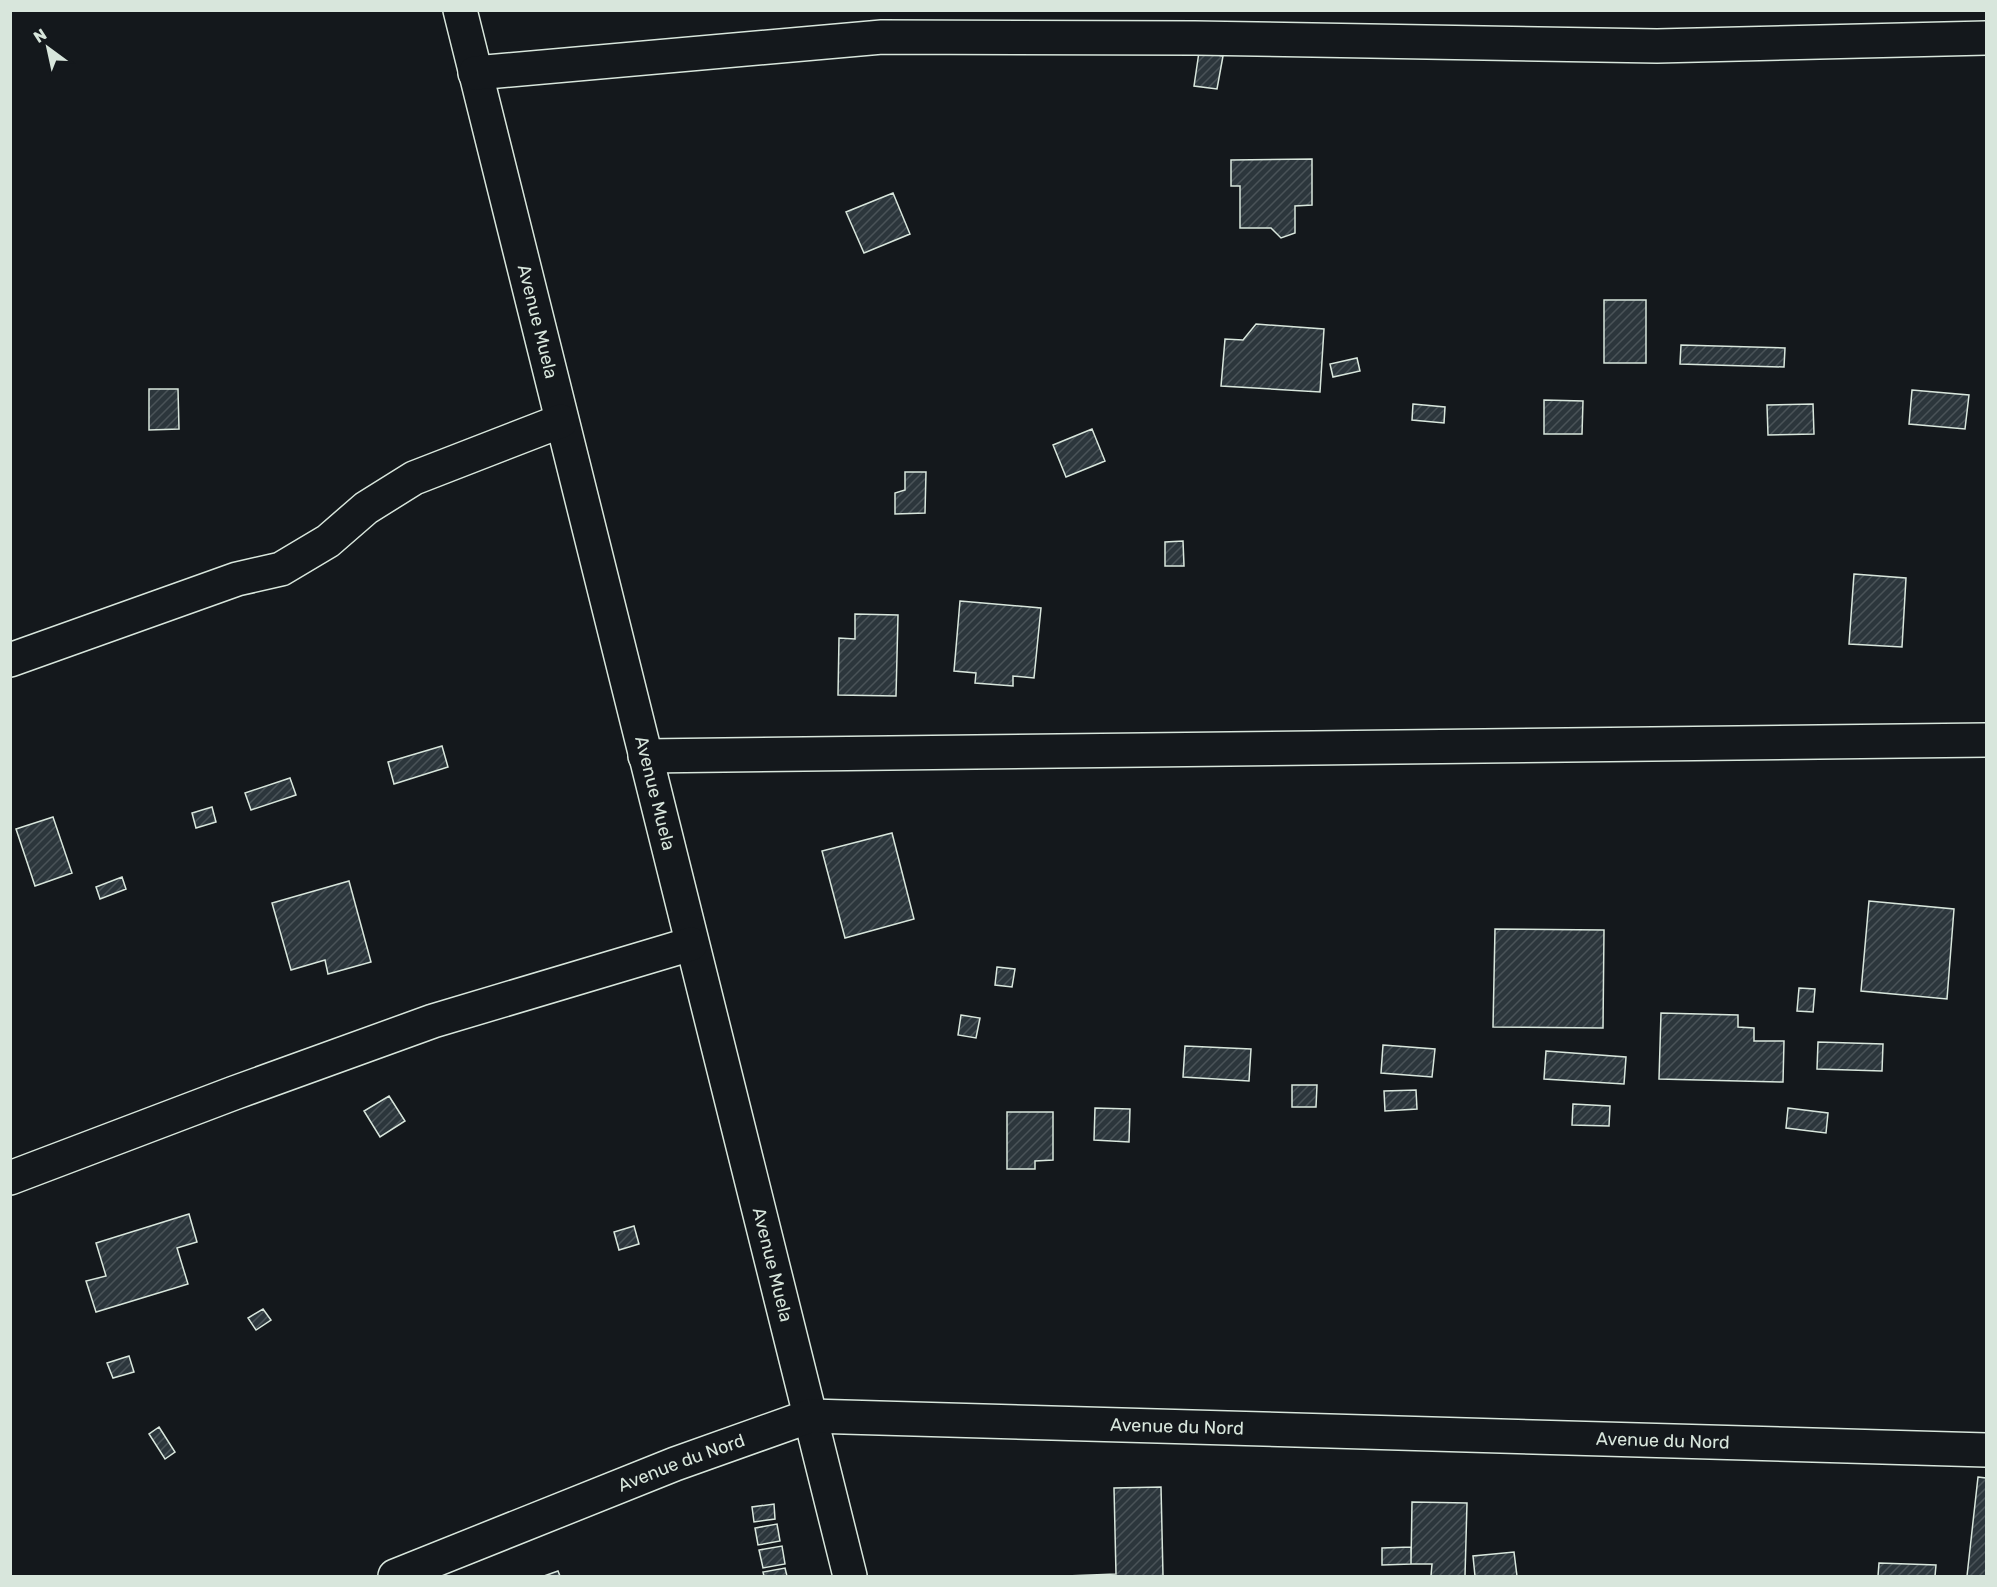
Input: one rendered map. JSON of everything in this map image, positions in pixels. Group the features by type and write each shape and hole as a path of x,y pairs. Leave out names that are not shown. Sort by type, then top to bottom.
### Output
{"street":[{"name":"Avenue Muela","path":"459,10 850,1576"},
{"path":"475,73 882,37 1195,38 1657,46 1986,38"},
{"path":"10,660 237,579 281,569 328,541 366,508 414,478 561,421"},
{"path":"645,756 1986,740"},
{"path":"10,1178 244,1089 433,1021 691,944"},
{"name":"Avenue du Nord","path":"395,1576 675,1464 810,1416 1986,1450"}],"building":[{"path":"1199,52 1223,56 1217,89 1194,86"},
{"path":"1312,159 1312,205 1295,206 1295,233 1281,238 1271,228 1240,228 1240,186 1231,186 1231,160"},
{"path":"893,193 910,234 864,253 846,212"},
{"path":"1604,300 1646,300 1646,363 1604,363"},
{"path":"1256,324 1324,329 1320,392 1221,386 1225,339 1243,340"},
{"path":"1681,345 1785,348 1784,367 1680,364"},
{"path":"1357,358 1360,371 1333,377 1330,364"},
{"path":"149,389 178,389 179,429 149,430"},
{"path":"1912,390 1969,395 1965,429 1909,424"},
{"path":"1544,400 1583,401 1582,434 1544,434"},
{"path":"1413,404 1445,407 1444,423 1412,420"},
{"path":"1813,404 1814,434 1768,435 1767,405"},
{"path":"1092,429 1105,461 1066,477 1053,445"},
{"path":"905,472 926,472 925,513 895,514 895,493 905,490"},
{"path":"1183,541 1184,566 1165,566 1165,542"},
{"path":"1854,574 1906,578 1902,647 1849,644"},
{"path":"960,601 1041,608 1034,678 1013,676 1013,686 975,683 976,673 954,671"},
{"path":"855,614 898,615 896,696 838,695 839,638 855,639"},
{"path":"442,746 448,767 394,784 388,762"},
{"path":"290,778 296,795 251,810 245,793"},
{"path":"212,807 216,822 196,828 192,813"},
{"path":"53,817 72,873 35,886 16,829"},
{"path":"892,833 914,919 845,938 822,851"},
{"path":"122,877 126,889 100,899 96,887"},
{"path":"349,881 371,962 328,974 325,960 291,970 272,903"},
{"path":"1869,901 1954,909 1947,999 1861,991"},
{"path":"1495,929 1604,930 1603,1028 1493,1027"},
{"path":"997,967 1015,969 1012,987 995,985"},
{"path":"1799,988 1815,989 1813,1012 1797,1011"},
{"path":"1661,1013 1738,1015 1738,1027 1754,1028 1754,1041 1784,1041 1783,1082 1659,1079"},
{"path":"961,1015 980,1018 976,1038 958,1035"},
{"path":"1818,1042 1883,1044 1882,1071 1817,1069"},
{"path":"1383,1045 1435,1049 1432,1077 1381,1073"},
{"path":"1185,1046 1251,1049 1249,1081 1183,1077"},
{"path":"1546,1051 1626,1057 1624,1084 1544,1079"},
{"path":"1292,1085 1317,1085 1316,1107 1292,1107"},
{"path":"1416,1090 1417,1109 1385,1111 1384,1091"},
{"path":"389,1096 405,1121 380,1137 364,1111"},
{"path":"1573,1104 1610,1106 1609,1126 1572,1125"},
{"path":"1095,1108 1130,1109 1129,1142 1094,1140"},
{"path":"1788,1108 1828,1113 1826,1133 1786,1128"},
{"path":"1007,1112 1053,1112 1053,1160 1035,1161 1035,1169 1007,1169"},
{"path":"189,1214 197,1242 177,1248 188,1284 96,1312 86,1281 106,1276 96,1243"},
{"path":"634,1226 639,1244 619,1250 614,1232"},
{"path":"263,1309 271,1320 256,1330 248,1318"},
{"path":"129,1356 134,1372 113,1378 107,1363"},
{"path":"159,1427 175,1452 165,1459 149,1434"},
{"path":"1978,1477 1986,1478 1986,1576 1967,1576"},
{"path":"1161,1487 1163,1576 1066,1576 1116,1574 1114,1488"},
{"path":"1412,1502 1467,1503 1465,1576 1431,1576 1432,1564 1411,1564"},
{"path":"774,1504 775,1519 754,1522 752,1507"},
{"path":"777,1524 780,1541 758,1545 755,1528"},
{"path":"782,1546 785,1564 763,1568 759,1550"},
{"path":"1411,1547 1411,1564 1382,1565 1382,1548"},
{"path":"1514,1552 1517,1576 1475,1576 1473,1556"},
{"path":"1879,1563 1936,1565 1935,1576 1878,1576"},
{"path":"785,1568 787,1576 764,1576 763,1572"},
{"path":"558,1571 560,1576 544,1576"}]}
